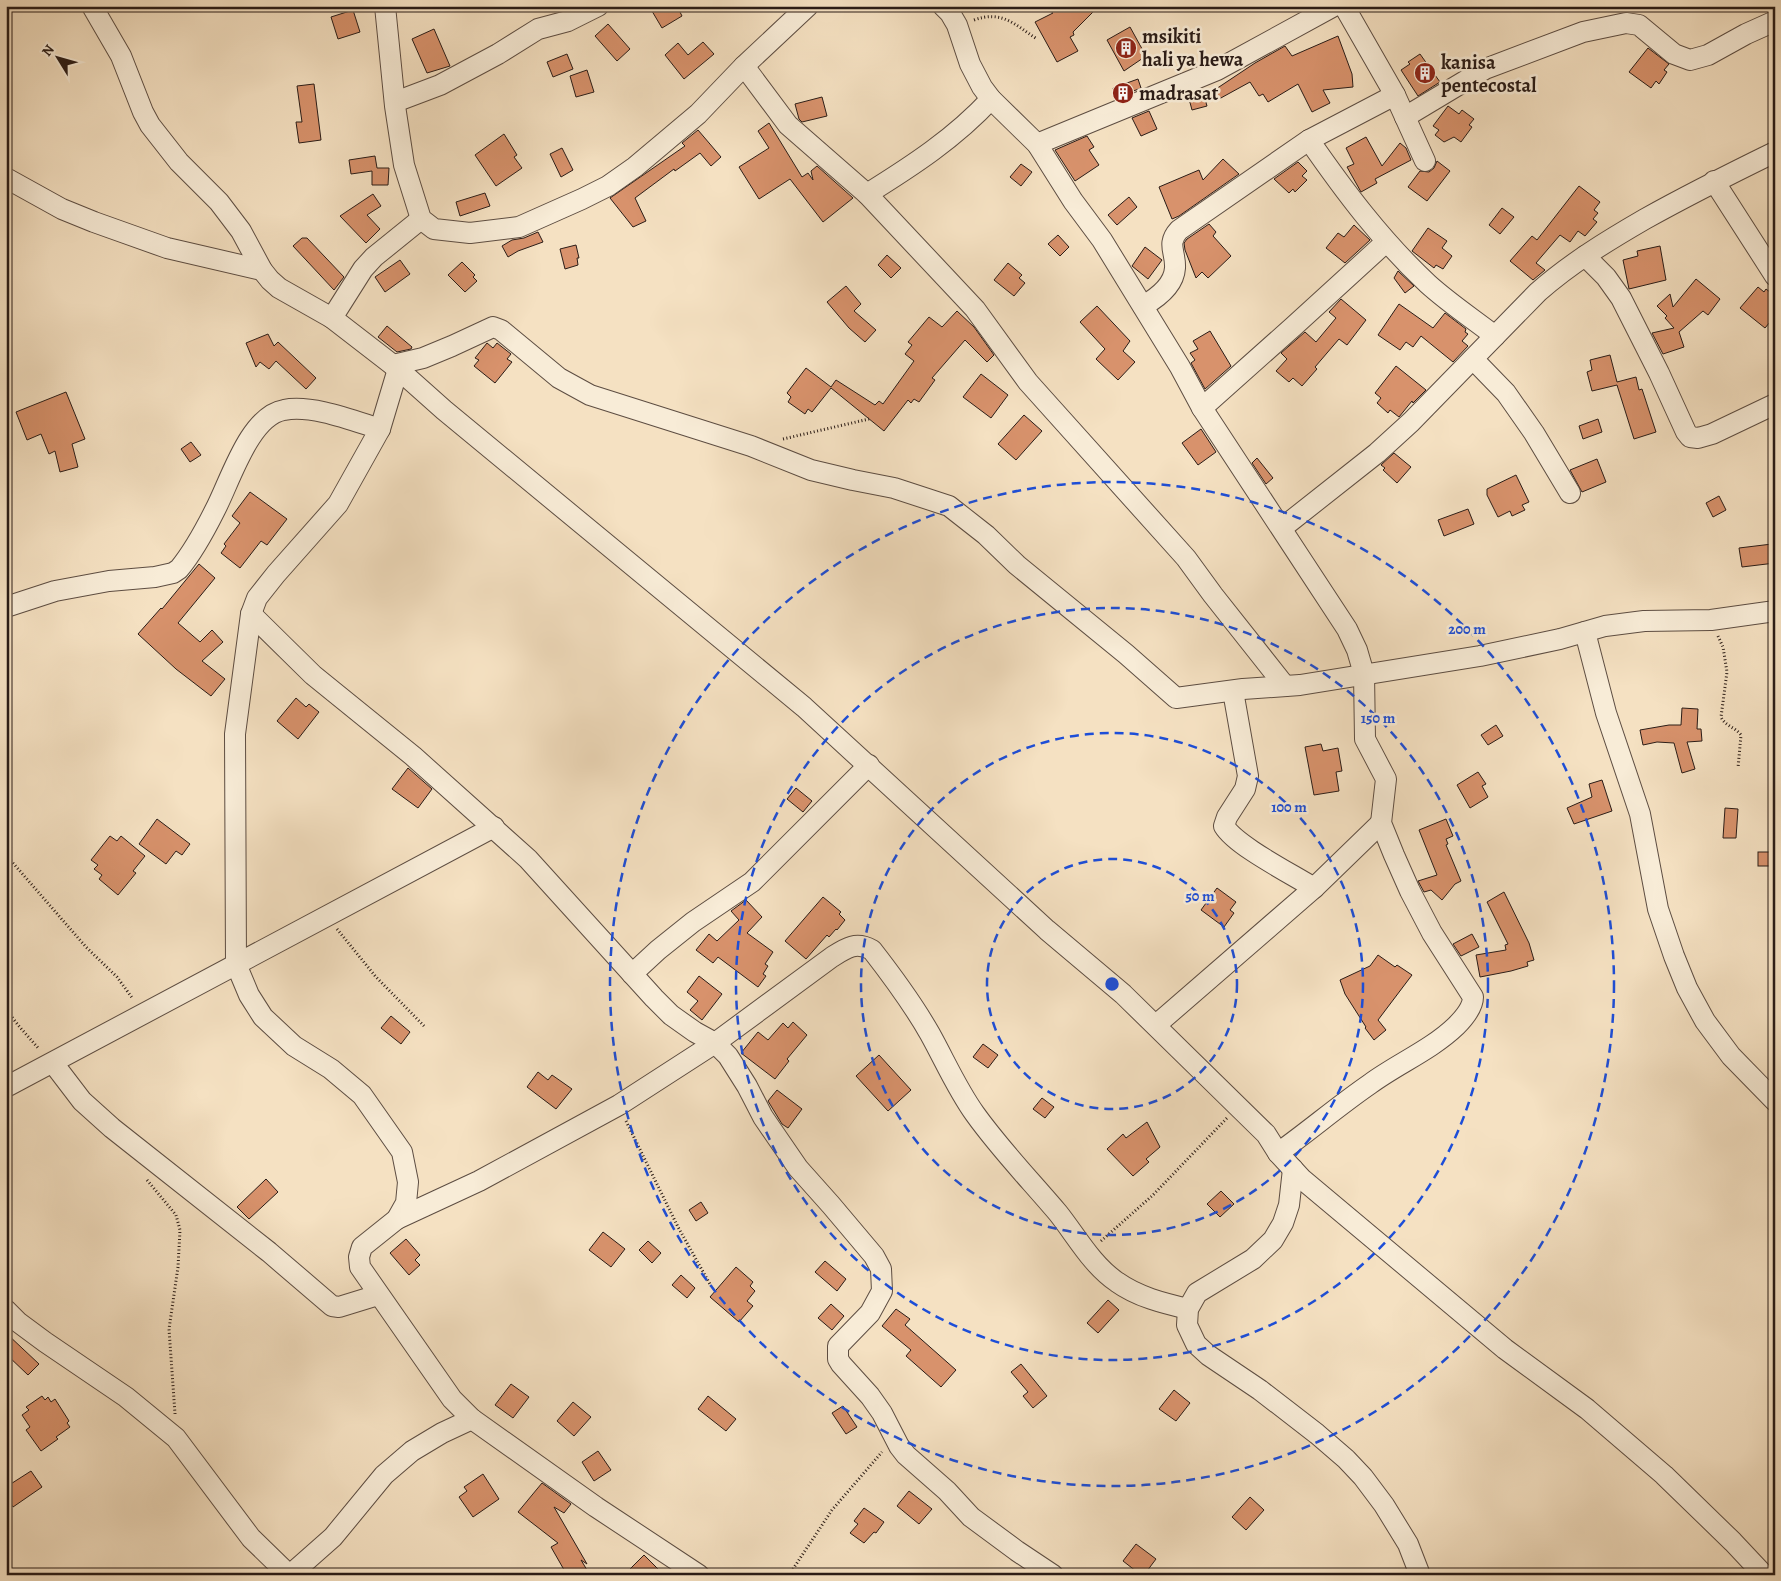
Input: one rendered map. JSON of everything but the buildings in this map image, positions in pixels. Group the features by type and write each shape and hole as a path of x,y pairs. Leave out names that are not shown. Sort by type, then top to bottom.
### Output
{"street":[{"path":"92,6 121,56 150,126 179,162 220,202 241,231 262,270 279,288 332,318 396,367 452,417 804,707 1048,930 1156,1025 1266,1134 1278,1153 1302,1179 1505,1349 1586,1409 1664,1475 1764,1575"},
{"path":"385,6 404,165 421,219 434,229 470,233 519,227 608,186 635,167 698,114 744,66 808,6"},
{"path":"395,102 440,85 498,54 538,29 568,21 598,6"},
{"path":"943,6 957,25 970,64 982,87 991,99 1037,144 1073,201 1102,240 1144,306 1202,408 1347,629 1357,650 1364,674 1365,739 1386,779 1381,823 1410,891 1432,933 1471,992 1473,1001 1468,1013 1456,1026 1427,1048 1370,1084 1278,1153"},
{"path":"1037,144 1217,70 1334,6"},
{"path":"1344,6 1395,95 1425,161"},
{"path":"1405,117 1485,69 1583,32 1632,23 1643,28 1674,54 1690,60 1708,55 1746,34 1775,22"},
{"path":"744,66 788,125 867,194 975,309 1028,382 1186,558 1285,686"},
{"path":"1144,306 1154,300 1168,286 1174,275 1175,266 1171,245 1174,236 1179,230 1309,140 1395,95"},
{"path":"867,194 941,146 980,112 991,99"},
{"path":"1309,140 1341,187 1386,242 1430,285 1495,336"},
{"path":"1282,528 1377,453 1411,422 1556,276 1604,243 1714,181 1775,152"},
{"path":"6,178 62,209 94,222 167,248 262,270"},
{"path":"1714,181 1775,276"},
{"path":"332,318 363,269 374,257 421,219"},
{"path":"1202,408 1386,242"},
{"path":"1585,256 1606,277 1621,298 1690,437 1698,438 1712,434 1775,404"},
{"path":"396,367 423,358 493,327 501,330 559,378 590,395 751,446 810,470 894,488 949,506 986,535 1017,565 1126,654 1176,698 1233,690 1285,686 1505,651 1560,640 1605,626 1644,621 1711,620 1775,611"},
{"path":"1473,359 1506,393 1534,433 1570,493"},
{"path":"396,367 380,430 338,504 257,598 250,614 235,734 236,964 249,995 263,1017 294,1046 331,1070 362,1095 402,1152 408,1182 408,1196 396,1219"},
{"path":"6,607 55,591 109,581 155,577 173,573 179,569 215,511 248,442 260,424 274,412 286,409 334,415 380,430"},
{"path":"250,614 313,675 413,756 494,827 541,872 671,1015 715,1043 728,1056 763,1117 798,1168 832,1205 874,1256 881,1269 882,1285 879,1298 870,1313 841,1341 838,1348 838,1359 870,1396 906,1455 947,1491 971,1517 1016,1551 1053,1575"},
{"path":"1584,632 1606,713 1640,814 1658,909 1687,988 1706,1021 1731,1056 1775,1101"},
{"path":"1233,690 1248,776 1245,789 1227,817 1224,826 1228,832 1262,857 1314,888"},
{"path":"632,974 693,922 752,882 869,765"},
{"path":"1156,1025 1314,888 1381,823"},
{"path":"6,1088 494,827"},
{"path":"699,1575 596,1507 472,1419 452,1399 378,1295 360,1267 359,1257 362,1247 367,1241 396,1219 479,1182 618,1105 715,1043 832,957 853,946 863,945 872,950 914,1008 958,1087 975,1113 1006,1154 1059,1214 1087,1253 1116,1282 1134,1292 1159,1302 1188,1309"},
{"path":"53,1063 82,1101 112,1128 275,1257 332,1306 339,1307 378,1295"},
{"path":"1293,1169 1289,1205 1283,1223 1272,1240 1253,1259 1197,1293 1188,1309 1187,1325 1190,1335 1196,1344 1208,1355 1260,1390 1346,1459 1363,1477 1384,1505 1408,1544 1420,1575"},
{"path":"6,1310 18,1322 45,1342 126,1397 176,1438 251,1538 289,1575 333,1536 384,1475 412,1451 442,1433 472,1419"}],"path":[{"path":"957,25 984,16 995,16 1003,18 1036,39"},
{"path":"751,446 869,419"},
{"path":"1711,620 1723,647 1727,672 1721,717 1725,723 1741,735 1738,768"},
{"path":"6,854 86,947 117,977 143,1014"},
{"path":"327,917 376,977 424,1026"},
{"path":"6,1009 53,1063"},
{"path":"618,1105 673,1218 711,1286"},
{"path":"1087,1253 1153,1195 1238,1107"},
{"path":"143,1176 176,1215 180,1230 178,1267 169,1329 176,1438"},
{"path":"789,1575 832,1510 895,1437"}],"place":[{"name":"msikiti hali ya hewa","path":"1126,48"},
{"name":"kanisa pentecostal","path":"1425,73"},
{"name":"madrasat","path":"1123,93"}]}
